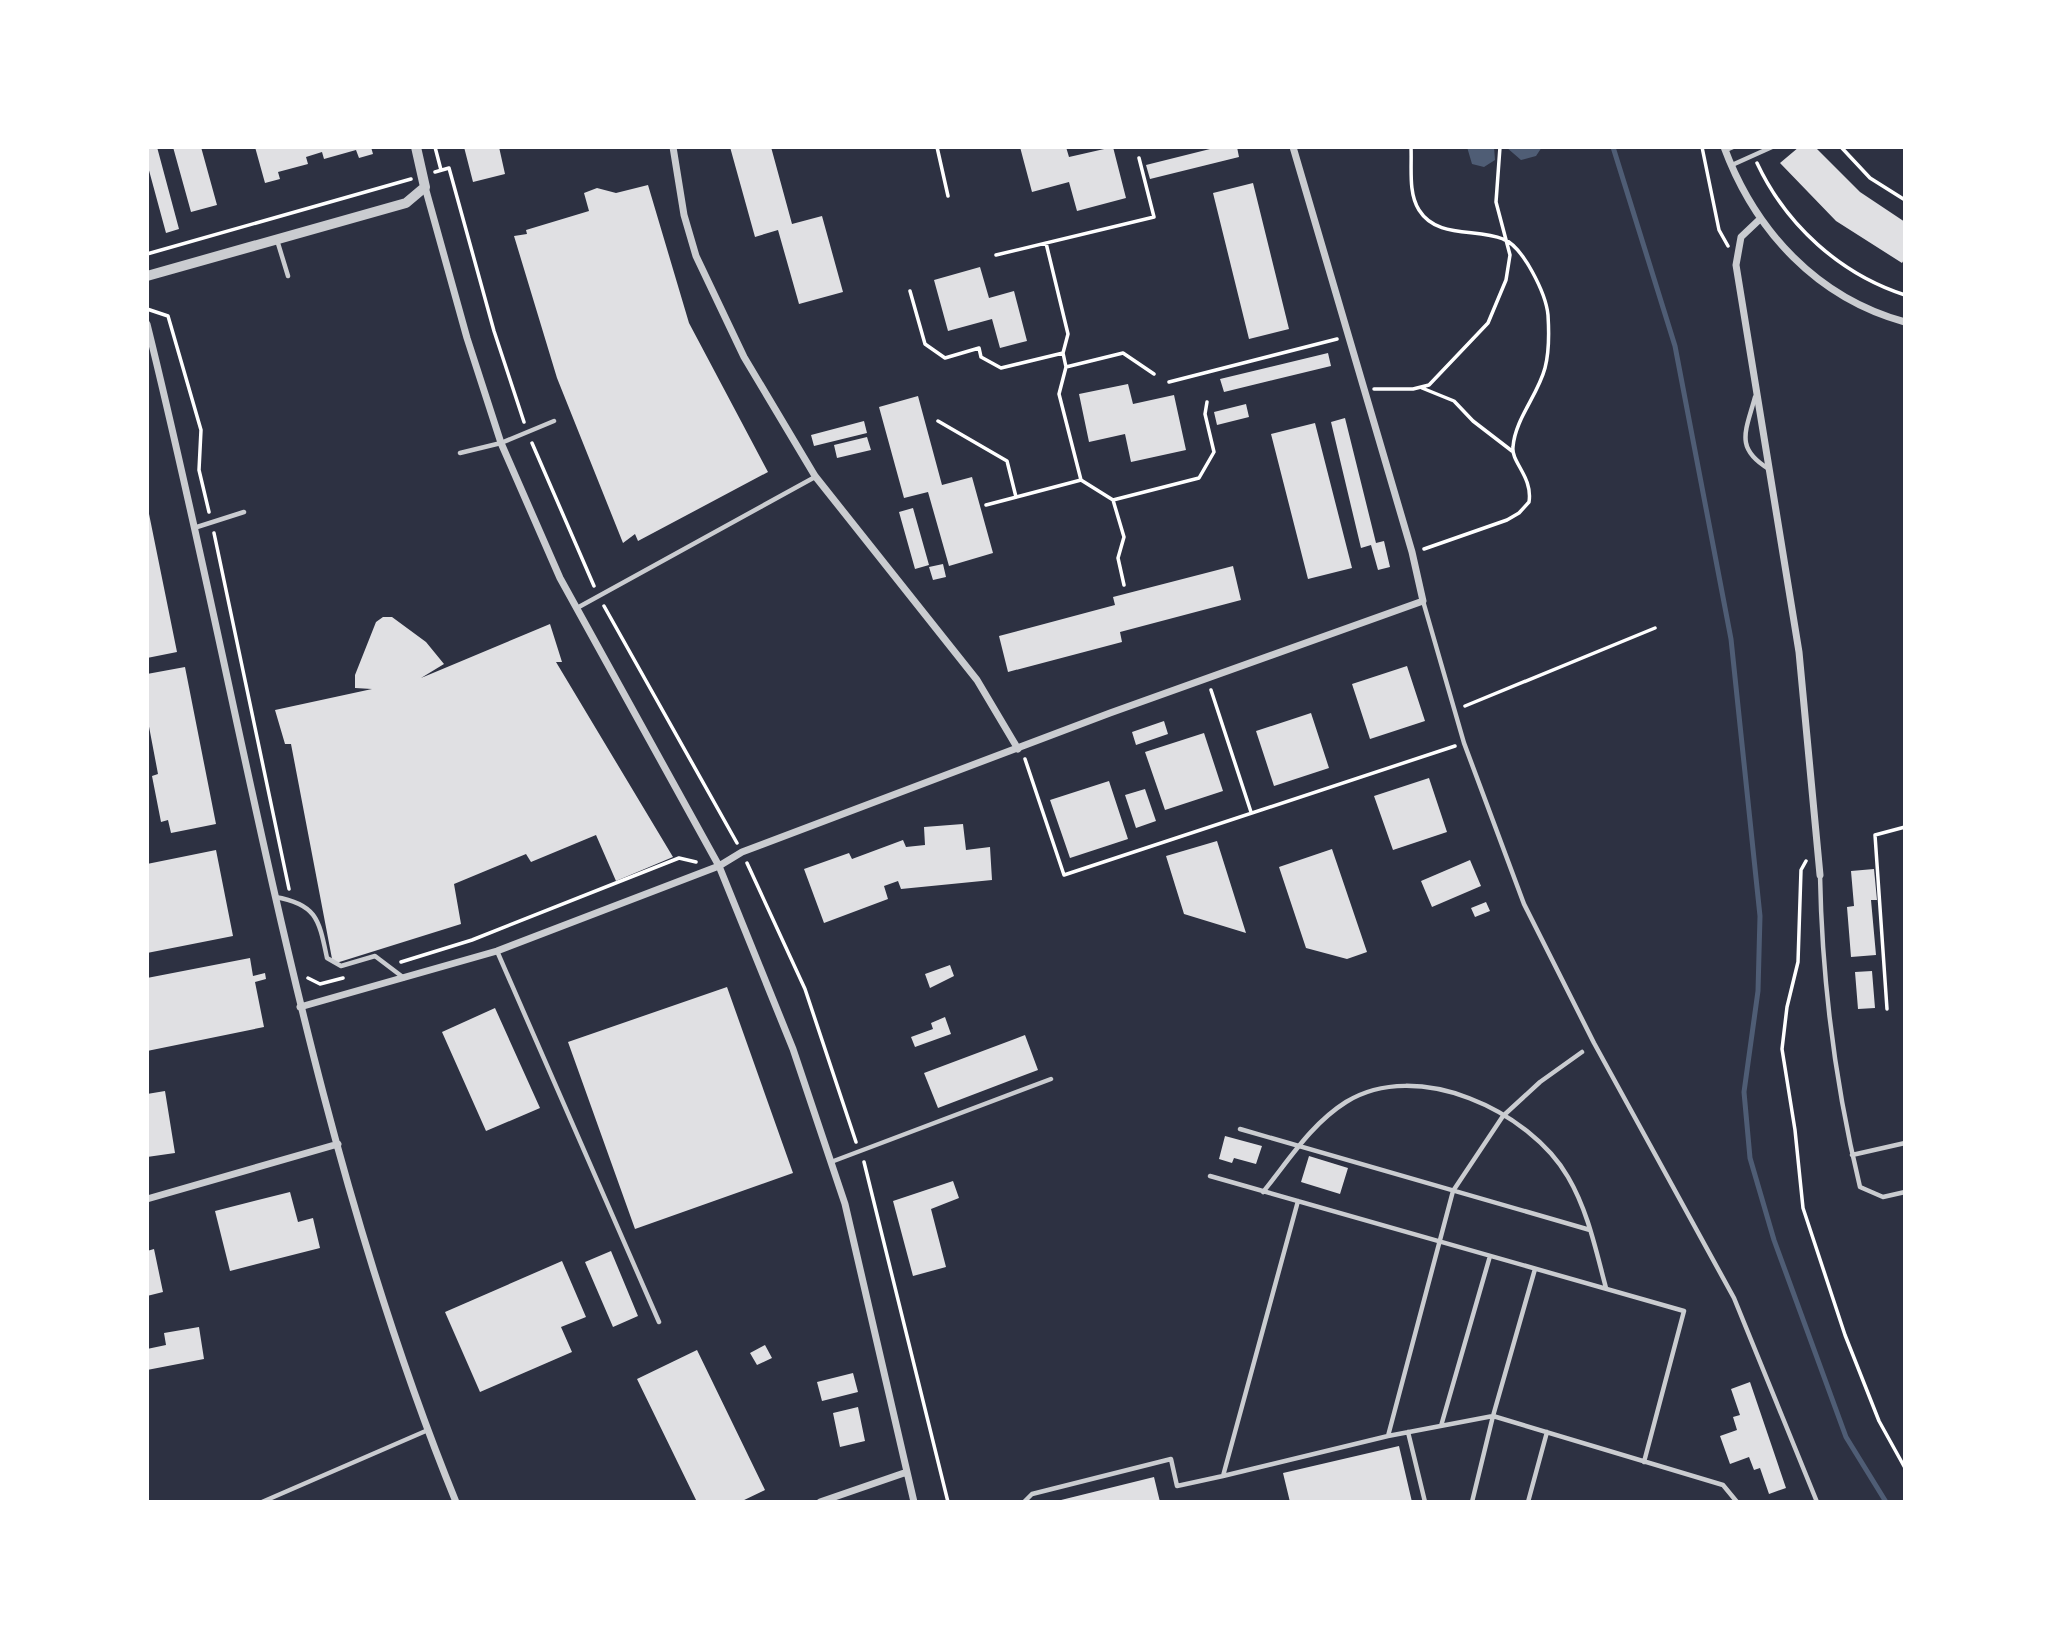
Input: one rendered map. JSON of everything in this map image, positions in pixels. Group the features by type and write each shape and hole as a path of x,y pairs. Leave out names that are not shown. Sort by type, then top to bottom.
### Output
{"street":[{"path":"416,147 467,338 500,443 576,608 719,866 793,1049 845,1205 914,1502"},
{"path":"673,147 684,215 701,269 744,358 816,476 977,680 1018,749"},
{"path":"300,1007 497,951 719,866 742,852 1208,678 1423,601 1412,552 1346,337 1293,147"},
{"path":"1728,148 1731,165 1760,219 1788,253 1836,292 1864,307 1905,322"},
{"path":"147,276 406,203 425,187"},
{"path":"1760,219 1741,237 1736,251 1736,265 1799,652 1820,875"},
{"path":"147,324 197,527 300,1007 367,1251 428,1430 456,1502"},
{"path":"147,1199 338,1144"},
{"path":"820,1502 907,1472"}],"lane":[{"path":"1731,165 1772,147"},
{"path":"277,239 288,276"},
{"path":"1757,393 1745,440 1753,459 1769,469"},
{"path":"460,453 500,443 554,421"},
{"path":"576,608 816,476"},
{"path":"197,527 244,512"},
{"path":"1423,601 1453,710 1524,904 1594,1043 1734,1298 1817,1502"},
{"path":"1820,875 1821,944 1834,1058 1860,1187 1883,1197 1905,1192"},
{"path":"275,897 307,907 319,921 327,958 341,966 375,956 405,978"},
{"path":"497,951 659,1322"},
{"path":"1388,1436 1453,1191 1503,1116 1581,1052"},
{"path":"830,1162 1051,1079"},
{"path":"1264,1192 1323,1118 1349,1100 1385,1089 1415,1086 1454,1091 1503,1116 1547,1151 1568,1176 1590,1230 1606,1289"},
{"path":"1240,1129 1590,1230"},
{"path":"1852,1155 1905,1143"},
{"path":"1210,1177 1684,1311 1644,1462"},
{"path":"1223,1476 1298,1201"},
{"path":"1441,1426 1490,1256"},
{"path":"1472,1502 1493,1416 1535,1269"},
{"path":"1024,1502 1032,1494 1171,1459 1177,1486 1388,1436 1493,1416 1723,1485 1737,1502"},
{"path":"262,1502 428,1430"},
{"path":"1408,1432 1425,1502"},
{"path":"1528,1502 1547,1432"}],"path":[{"path":"435,147 441,170"},
{"path":"937,147 948,196"},
{"path":"1411,147 1413,189 1417,207 1424,217 1445,229 1505,239 1530,268 1544,299 1548,316 1545,367 1514,437 1512,452"},
{"path":"1422,388 1438,378 1488,323 1506,280 1510,255 1495,196 1500,147"},
{"path":"1702,147 1719,230 1728,245 1736,251"},
{"path":"1841,147 1870,178 1905,200"},
{"path":"1753,156 1786,212 1820,247 1857,275 1905,295"},
{"path":"996,256 1154,217 1139,158"},
{"path":"147,254 390,184"},
{"path":"1046,243 1069,334 1063,353 1066,367 1059,394 1081,480 1113,500 1125,537 1118,558 1124,585"},
{"path":"910,291 925,344 945,358 979,348 981,357 1000,368 1063,353"},
{"path":"147,309 168,316 201,430 199,470 291,900"},
{"path":"1169,382 1346,337"},
{"path":"1066,367 1123,353 1154,374"},
{"path":"1362,388 1422,388 1454,401 1473,421 1512,452 1528,483 1530,495 1525,508 1484,530 1412,552"},
{"path":"1113,500 1199,478 1214,452 1205,414 1207,402"},
{"path":"938,421 1007,461 1016,497"},
{"path":"986,505 1081,480"},
{"path":"1453,710 1655,628"},
{"path":"1208,678 1251,812"},
{"path":"1018,749 1025,757 1064,875 1464,743"},
{"path":"1887,1009 1875,835 1905,827"},
{"path":"1806,849 1806,861 1801,870 1798,962 1787,1007 1782,1049 1795,1130 1803,1208 1845,1335 1879,1421 1905,1468"},
{"path":"389,966 472,940 679,858 719,866"},
{"path":"307,977 310,982 320,984 353,975"}],"water":[{"path":"1467,147 1494,147 1495,160 1484,167 1472,164"},
{"path":"1506,147 1542,147 1536,156 1521,160"}],"building":[{"path":"147,147 157,147 179,229 166,233 147,163"},
{"path":"173,147 201,147 217,205 191,212"},
{"path":"255,147 371,147 373,154 359,158 356,150 324,159 322,152 306,157 308,164 278,172 280,179 265,183"},
{"path":"464,147 499,147 505,174 473,182"},
{"path":"730,147 771,147 792,224 822,216 843,292 799,304 778,230 755,237"},
{"path":"1020,147 1066,147 1069,157 1113,147 1126,198 1077,211 1069,182 1032,192"},
{"path":"1218,147 1237,147 1239,157 1150,179 1146,165"},
{"path":"1799,147 1815,147 1860,192 1905,222 1905,258 1902,263 1836,221 1780,163"},
{"path":"1253,183 1289,329 1249,339 1213,193"},
{"path":"648,185 689,323 768,472 638,541 635,534 623,543 557,378 514,236 527,234 526,230 589,211 584,193 597,188 616,193"},
{"path":"980,267 989,298 1014,291 1027,341 1000,348 992,319 948,331 934,280"},
{"path":"1328,353 1331,366 1224,392 1220,379"},
{"path":"1128,384 1133,404 1174,395 1186,450 1131,462 1125,434 1089,442 1079,394"},
{"path":"918,396 942,485 972,477 993,553 949,566 928,492 904,498 879,407"},
{"path":"1246,404 1249,417 1217,425 1214,412"},
{"path":"1345,418 1376,543 1384,541 1390,567 1378,570 1371,545 1361,548 1331,422"},
{"path":"864,421 867,433 814,446 811,435"},
{"path":"1315,423 1352,568 1308,579 1271,434"},
{"path":"867,437 871,450 837,458 834,445"},
{"path":"147,504 177,652 147,658"},
{"path":"913,508 929,565 915,569 899,512"},
{"path":"943,564 946,577 933,580 929,567"},
{"path":"1233,566 1241,600 1120,632 1122,642 1008,672 999,636 1115,605 1113,597"},
{"path":"383,617 392,617 426,642 444,664 421,678 550,624 562,662 556,662 673,857 616,881 596,835 531,862 526,854 454,884 461,924 333,964 291,744 285,744 275,710 372,689 355,688 355,675 376,622"},
{"path":"1407,666 1425,721 1370,739 1352,684"},
{"path":"185,667 216,824 171,833 168,820 161,822 152,776 158,774 147,716 147,674"},
{"path":"1311,713 1329,768 1274,786 1256,731"},
{"path":"1164,721 1168,734 1136,745 1132,732"},
{"path":"1204,733 1223,791 1165,810 1145,752"},
{"path":"1429,778 1447,832 1393,850 1374,796"},
{"path":"1109,781 1128,839 1070,858 1050,800"},
{"path":"1145,789 1156,821 1136,828 1125,795"},
{"path":"963,824 966,850 990,847 992,880 901,889 898,881 884,886 888,899 824,923 804,869 849,853 852,859 903,840 906,847 925,845 924,827"},
{"path":"1217,841 1246,933 1184,914 1166,856"},
{"path":"1332,849 1367,952 1347,959 1306,948 1279,867"},
{"path":"216,850 233,936 147,953 147,864"},
{"path":"1470,860 1481,886 1432,907 1421,881"},
{"path":"1874,869 1877,900 1871,900 1876,955 1851,957 1847,907 1854,906 1851,871"},
{"path":"1486,902 1490,911 1475,917 1471,908"},
{"path":"250,958 253,976 265,973 266,979 255,982 264,1027 147,1051 147,978"},
{"path":"950,965 954,976 930,988 925,974"},
{"path":"1872,971 1875,1008 1858,1009 1855,972"},
{"path":"727,987 793,1173 635,1229 568,1042"},
{"path":"495,1008 540,1108 486,1131 442,1032"},
{"path":"945,1017 951,1034 915,1047 911,1037 933,1029 931,1023"},
{"path":"1025,1035 1038,1070 938,1108 924,1073"},
{"path":"165,1091 175,1153 147,1157 147,1094"},
{"path":"1225,1136 1262,1146 1256,1164 1234,1158 1232,1163 1219,1159"},
{"path":"1309,1156 1348,1168 1340,1194 1301,1182"},
{"path":"953,1181 959,1198 931,1209 946,1267 913,1276 893,1201"},
{"path":"290,1192 298,1222 313,1218 320,1248 230,1271 215,1211"},
{"path":"154,1249 163,1292 147,1296 147,1251"},
{"path":"611,1251 638,1316 613,1327 585,1262"},
{"path":"562,1261 586,1317 561,1327 572,1352 480,1392 445,1312"},
{"path":"199,1327 204,1359 147,1370 147,1349 166,1345 164,1333"},
{"path":"765,1345 772,1358 757,1365 750,1353"},
{"path":"697,1350 765,1490 740,1502 697,1502 637,1379"},
{"path":"853,1373 858,1392 822,1401 817,1382"},
{"path":"1750,1382 1786,1488 1769,1494 1760,1468 1754,1470 1749,1457 1730,1464 1720,1436 1737,1430 1733,1417 1740,1415 1731,1389"},
{"path":"858,1407 865,1441 840,1447 833,1413"},
{"path":"1399,1446 1412,1502 1290,1502 1283,1473"},
{"path":"1154,1477 1160,1502 1057,1502 1057,1501"}],"waterway":[{"path":"1613,147 1675,346 1731,639 1760,916 1758,991 1744,1092 1750,1158 1774,1240 1846,1437 1886,1502"}]}
